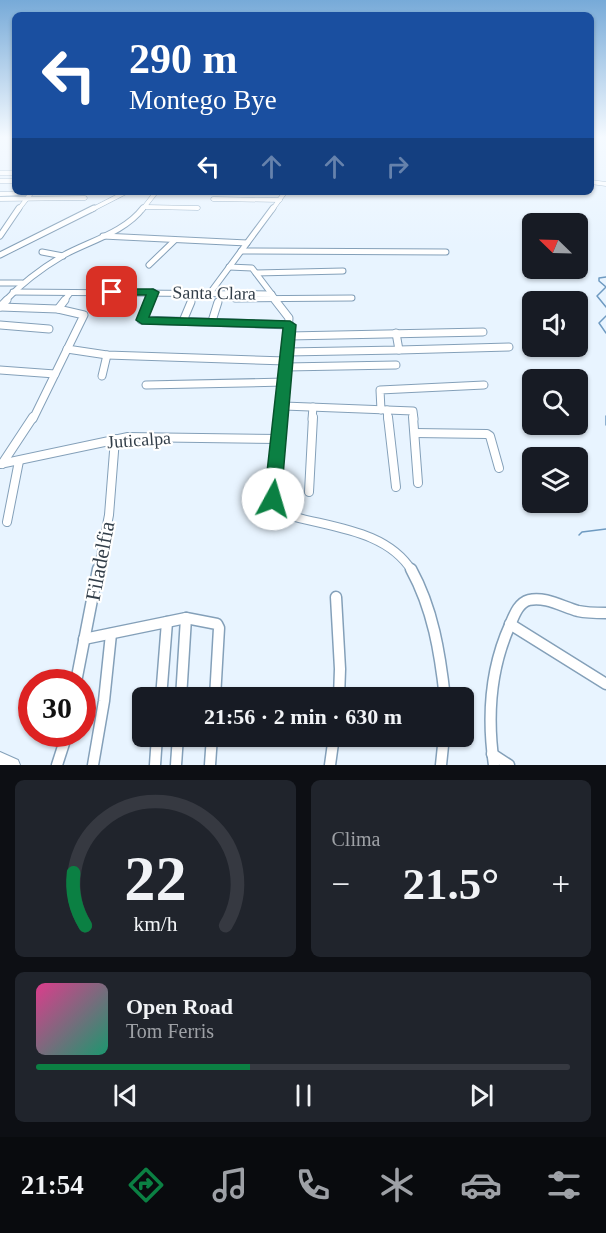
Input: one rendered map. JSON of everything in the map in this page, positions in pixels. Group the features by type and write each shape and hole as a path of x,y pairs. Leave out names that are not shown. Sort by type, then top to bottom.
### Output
{"main road":[{"path":"0,759 13,765"}],"street":[{"path":"0,236 3,228 30,195"},
{"path":"0,254 118,195"},
{"path":"0,307 22,283 63,256 130,223 154,195"},
{"path":"210,293 283,195"},
{"path":"0,199 85,198"},
{"path":"213,199 280,200"},
{"path":"146,207 198,208"},
{"path":"102,236 247,243"},
{"path":"149,265 175,240"},
{"path":"241,251 446,252"},
{"path":"42,252 63,256"},
{"path":"229,267 251,267 289,318 284,406 273,499 277,506 295,518 380,540 393,546 414,573 425,597 438,646 444,687"},
{"path":"256,273 343,271"},
{"path":"0,283 22,283"},
{"name":"Santa Clara","path":"13,292 210,293 274,297"},
{"path":"58,309 70,292"},
{"path":"153,292 140,319 290,325"},
{"path":"235,299 352,298"},
{"path":"183,321 190,302"},
{"path":"212,321 219,302"},
{"path":"0,307 58,309 84,315 32,420 1,464"},
{"path":"0,325 50,330"},
{"path":"289,336 483,332"},
{"path":"396,333 399,350"},
{"path":"287,352 509,347"},
{"path":"68,349 107,355 286,364 396,365"},
{"path":"102,376 107,355"},
{"path":"0,370 55,374"},
{"path":"146,385 285,382"},
{"path":"396,487 384,410 378,393 384,389 484,385"},
{"path":"284,406 413,411 418,483"},
{"path":"309,492 313,407"},
{"path":"415,433 487,434 490,436 499,468"},
{"name":"Juticalpa","path":"1,464 115,439 280,439"},
{"name":"Filadelfia","path":"78,669 109,515 116,451 115,439"},
{"path":"7,522 19,461"},
{"path":"336,597 339,687"},
{"path":"509,765 493,759 490,720 493,681 510,624 522,603 529,600 541,601 583,612 606,613"},
{"path":"84,639 186,618 217,624 219,628 216,687"},
{"path":"182,687 186,618"},
{"path":"162,687 167,622"},
{"path":"510,624 606,684"},
{"path":"93,765 104,701 111,633"},
{"path":"57,765 63,747"},
{"path":"155,765 156,747"},
{"path":"176,765 177,747"},
{"path":"210,765 211,747"},
{"path":"330,765 332,747"},
{"path":"441,765 443,747"}],"waterway":[{"path":"606,277 599,278 599,281 606,287 597,296 606,307"},
{"path":"606,316 599,323 606,333"},
{"path":"606,416 606,425"},
{"path":"579,535 582,532 606,529"}],"route":[{"path":"112,292 153,292 141,320 290,325 284,406 273,499"}]}
